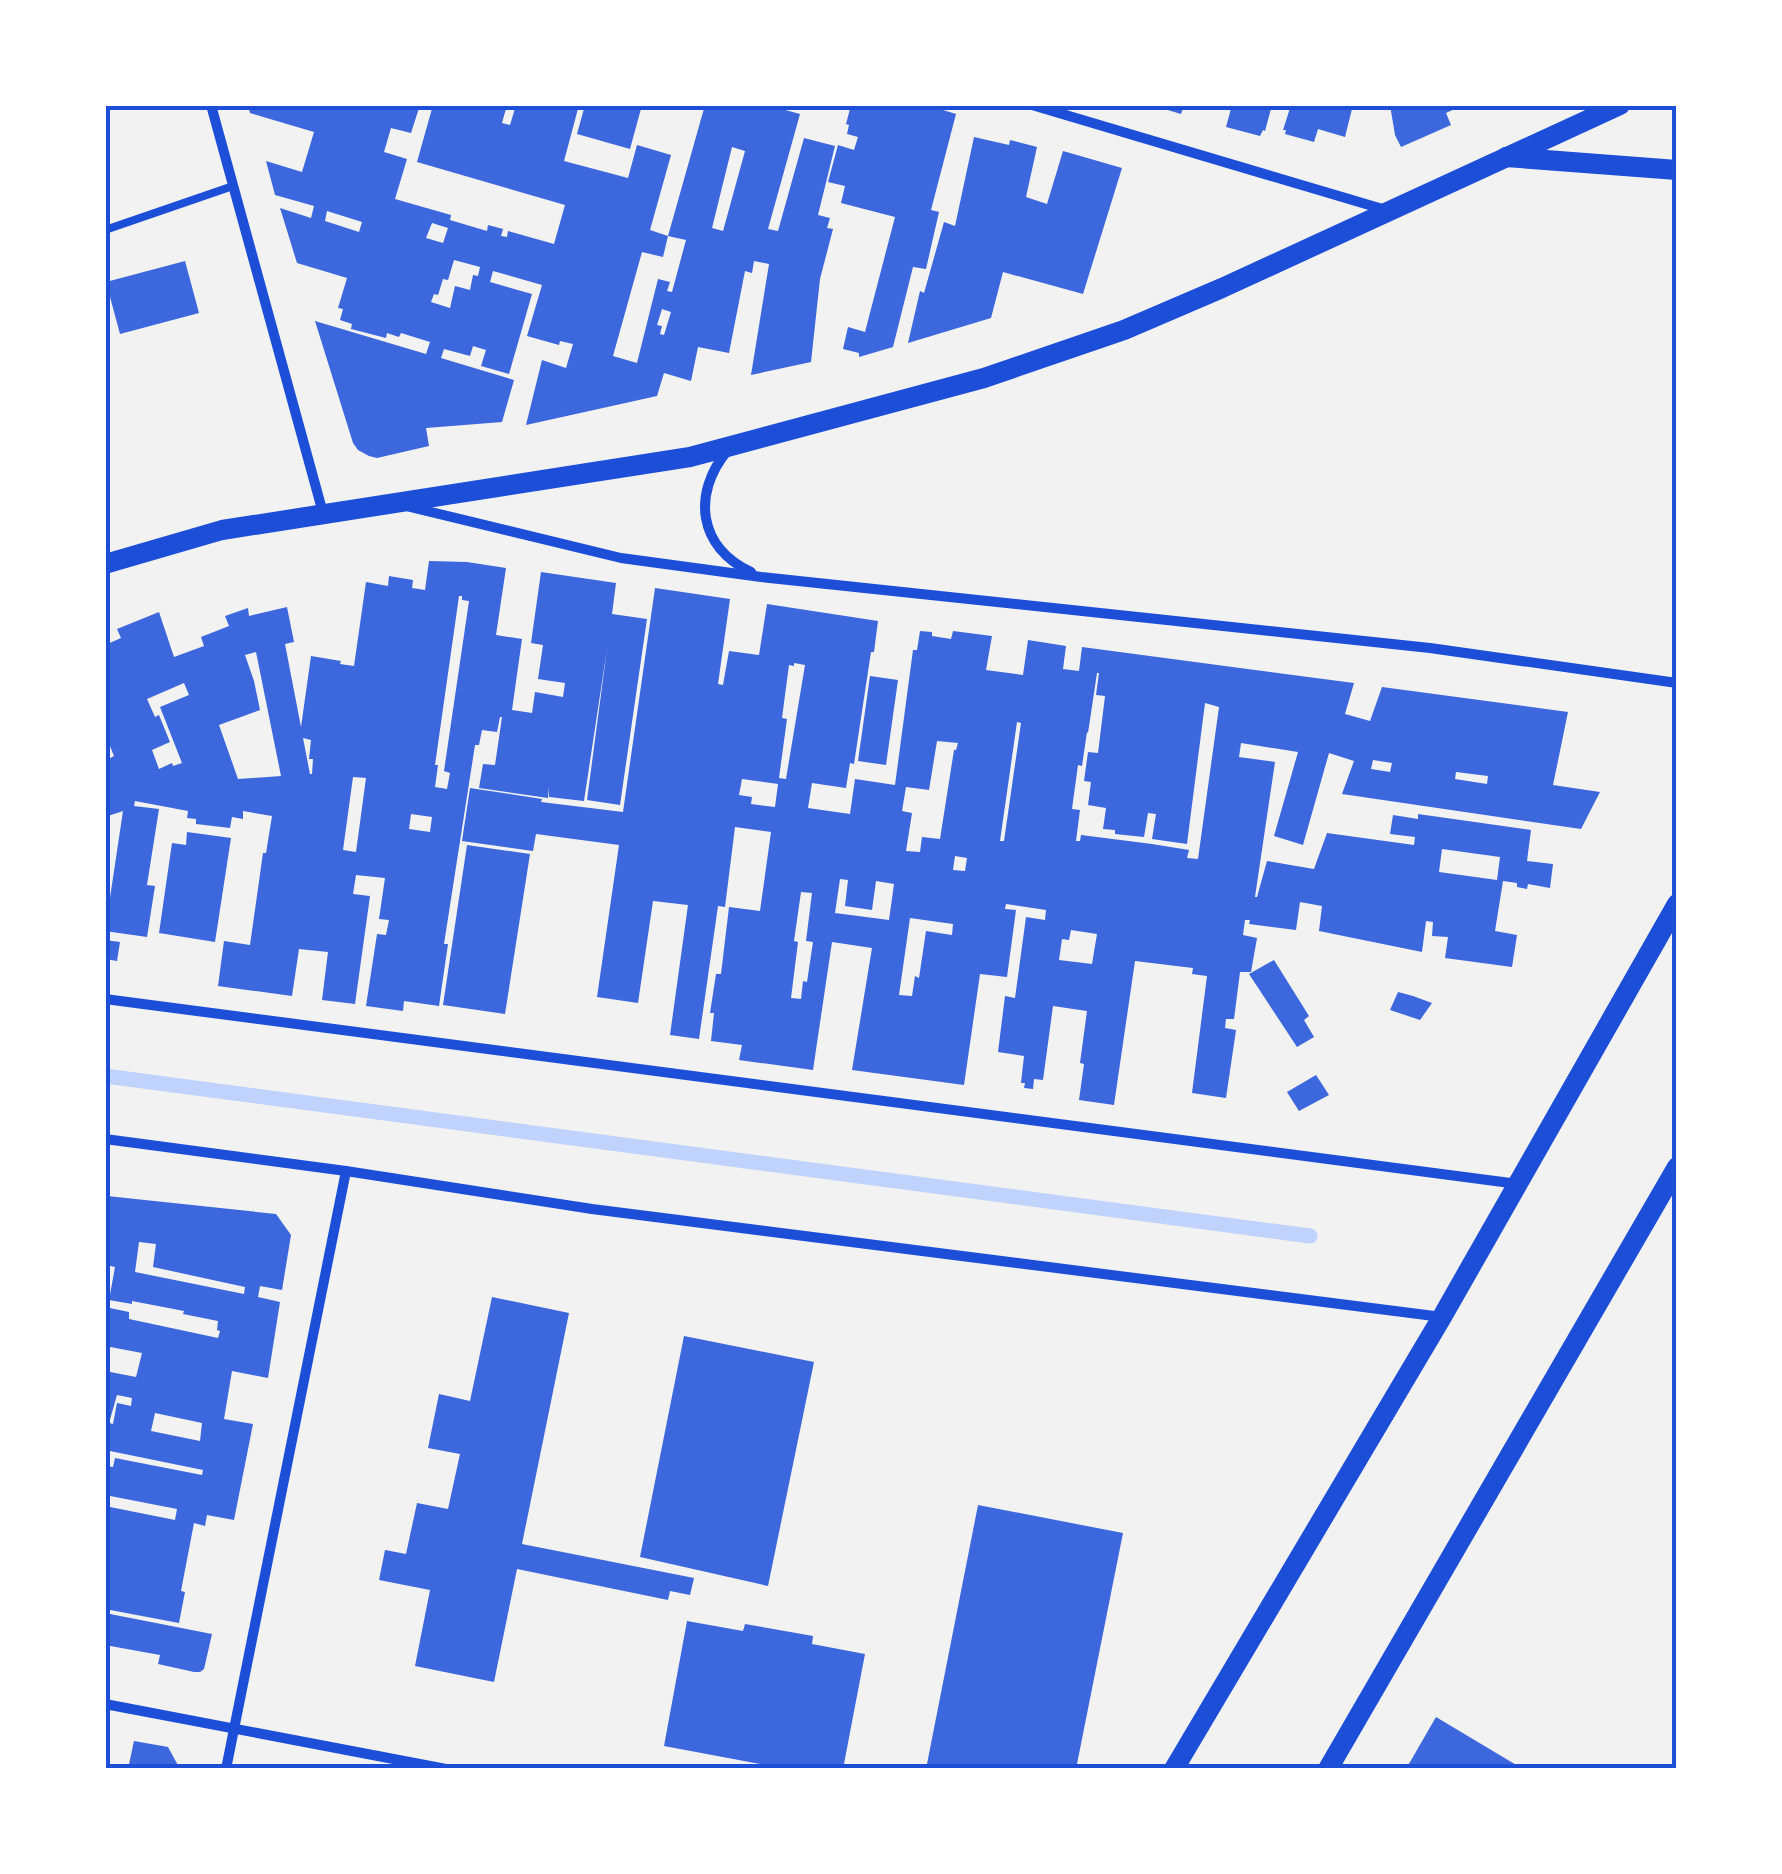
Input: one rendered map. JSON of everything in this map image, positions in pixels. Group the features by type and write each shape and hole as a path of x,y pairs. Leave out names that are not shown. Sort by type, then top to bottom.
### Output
{"main road":[{"path":"105,564 222,530 690,458 984,378 1124,330 1392,212 1620,105"},
{"path":"1504,157 1677,170"},
{"path":"1174,1769 1442,1318 1677,904"},
{"path":"1328,1769 1677,1167"}],"street":[{"path":"211,105 323,513"},
{"path":"1032,105 1392,212"},
{"path":"731,446 709,481 705,494 706,521 717,546 736,565 762,577"},
{"path":"395,504 621,558 762,577 1430,648 1677,683"},
{"path":"105,999 1519,1184"},
{"path":"105,1139 346,1170 592,1209 1442,1318"},
{"path":"226,1769 346,1170"},
{"path":"105,1704 446,1769"}],"lane":[{"path":"105,230 232,186"}],"building":[{"path":"248,105 420,105 411,133 391,128 384,152 407,159 395,199 451,215 450,220 487,231 488,225 503,229 501,236 507,237 508,231 554,244 565,205 417,162 433,105 507,105 502,123 510,125 516,105 579,105 564,161 628,178 637,145 671,155 650,230 668,236 705,105 767,105 800,114 768,229 778,231 804,138 835,146 818,215 830,218 827,228 833,229 820,279 811,362 751,375 769,264 754,261 752,273 745,271 729,353 698,347 691,381 664,373 657,396 526,425 542,360 566,368 573,344 560,341 559,345 527,336 542,285 493,271 490,282 532,294 509,374 481,366 486,350 473,346 470,356 444,349 441,358 514,380 502,422 426,428 429,446 377,458 369,456 353,443 315,321 426,354 430,342 401,333 399,337 387,333 386,338 351,329 352,324 340,320 343,309 338,308 347,278 297,263 280,208 311,218 314,206 275,195 266,161 302,172 314,132 250,113","holes":["732,147 745,151 723,231 712,228","327,211 362,222 359,232 325,221","432,223 448,228 443,243 426,238","668,236 686,240 672,292 667,291 670,282 658,279 637,363 613,356 642,252 663,257","454,260 480,267 478,276 473,275 470,290 455,286 450,308 431,302 443,279 448,280","662,309 671,312 664,335 660,334 662,326 657,325"]},
{"path":"585,105 642,105 630,149 577,134"},
{"path":"851,105 927,105 956,114 931,210 939,212 926,269 913,267 893,347 859,357 859,353 843,349 848,327 865,332 895,217 841,203 845,186 828,182 838,145 854,150 858,137 847,134"},
{"path":"1151,105 1184,105 1181,114"},
{"path":"1232,105 1272,105 1265,131 1260,136 1226,127"},
{"path":"1291,105 1353,105 1345,137 1318,129 1314,142 1285,134"},
{"path":"1390,105 1463,105 1446,113 1451,125 1401,147"},
{"path":"974,137 1037,147 1026,197 1047,204 1063,151 1122,168 1083,294 1003,272 991,318 908,343 920,291 924,293 944,222 955,226"},
{"path":"185,261 199,313 120,334 106,282"},
{"path":"429,561 506,568 496,635 522,639 512,710 532,713 535,692 563,697 565,683 538,679 543,645 531,643 541,572 616,583 612,614 647,619 620,805 587,800 607,649 584,801 549,797 549,787 548,798 479,788 483,764 495,765 502,717 497,732 482,730 479,745 475,745 444,944 448,944 439,1006 404,1001 403,1011 366,1006 377,934 386,935 389,920 379,919 385,878 356,875 353,894 370,896 355,1004 322,1000 328,952 299,949 292,996 218,986 224,941 250,945 272,816 243,811 243,819 232,817 230,828 196,824 196,819 187,818 188,811 135,801 134,806 159,809 147,885 155,886 147,937 105,931 123,811 105,817 105,761 114,756 105,734 105,645 121,638 117,629 159,612 174,657 204,646 201,637 229,626 225,616 248,608 249,616 287,607 294,642 285,644 301,727 311,656 354,666 366,582 388,586 389,576 413,580 412,588 425,590","holes":["459,596 462,596 462,600 469,601 444,771 450,773 447,789 435,787","256,652 281,776 238,779 219,725 260,710 245,655","184,683 189,695 160,707 182,763 159,769 152,750 170,742 159,715 155,717 147,699","303,738 311,740 310,774","353,777 366,778 356,852 343,850","411,814 432,817 430,832 409,829"]},
{"path":"655,588 730,599 718,684 723,685 729,651 759,655 767,604 878,621 854,764 850,763 846,788 812,783 808,808 850,814 855,779 895,785 913,650 917,650 920,631 951,639 953,631 992,636 986,670 1023,675 1028,640 1066,646 1063,669 1079,671 1082,647 1354,683 1345,714 1370,721 1382,687 1568,712 1553,785 1600,792 1581,829 1342,794 1354,761 1329,753 1303,845 1274,836 1298,752 1241,743 1239,757 1275,762 1255,897 1267,861 1314,869 1327,833 1414,845 1415,837 1390,834 1393,815 1418,819 1418,814 1531,830 1527,861 1553,864 1550,888 1528,884 1527,889 1503,881 1495,931 1517,935 1512,967 1445,958 1448,937 1432,936 1433,922 1426,921 1422,952 1319,931 1322,906 1300,902 1296,930 1249,924 1250,920 1245,920 1243,935 1257,938 1251,972 1240,972 1234,1019 1226,1019 1225,1028 1236,1030 1226,1098 1192,1093 1207,976 1192,974 1193,968 1135,961 1114,1105 1079,1100 1087,1011 1053,1006 1043,1080 1034,1079 1033,1089 1024,1088 1025,1083 1021,1083 1024,1056 998,1052 1005,996 1015,998 1026,917 1045,920 1046,910 1006,904 1005,909 1016,910 1007,977 980,974 964,1085 852,1070 872,948 832,942 813,1070 739,1060 742,1045 711,1041 714,1013 710,1013 716,974 721,974 729,907 760,911 771,832 735,827 725,907 718,906 699,1039 670,1035 688,905 653,901 638,1003 597,997 619,845 536,834 533,851 462,841 470,788 623,812","holes":["789,665 805,665 786,779 779,778","1099,673 1096,695 1105,696 1098,753 1088,752 1084,781 1091,782 1088,805 1106,808 1103,829 1115,830 1115,834 1144,837 1148,813 1156,814 1152,839 1187,844 1205,703 1219,707 1198,859 1187,858 1189,850 1152,844 1081,835 1080,841 1076,841 1080,810 1072,809 1078,765 1082,766","1017,722 1021,723 1004,841 1000,841","937,741 958,743 940,839 922,837 920,852 906,851 912,813 902,811 906,787 929,790","1373,760 1392,763 1390,772 1371,769","1456,772 1488,776 1487,784 1455,779","742,779 778,784 775,807 751,804 752,797 739,795","1442,849 1500,857 1497,880 1439,872","955,856 967,858 965,871 953,870","840,879 848,880 845,906 872,910 876,881 894,884 889,920 835,913","801,892 812,893 806,941 813,942 807,982 803,981 801,999 791,998","910,918 953,924 952,935 926,931 919,978 915,976 912,996 899,995","1071,930 1097,934 1092,964 1059,960 1062,939 1069,940"]},
{"path":"870,676 898,680 886,765 858,761"},
{"path":"187,832 231,838 215,942 159,933 172,843 186,845"},
{"path":"467,845 530,854 505,1014 443,1005"},
{"path":"105,940 120,942 117,961 105,959"},
{"path":"1274,960 1309,1016 1304,1020 1314,1037 1297,1047 1249,974"},
{"path":"1398,992 1432,1003 1420,1020 1390,1010"},
{"path":"1316,1075 1329,1095 1299,1111 1287,1092"},
{"path":"107,1196 276,1214 291,1235 282,1290 260,1286 258,1297 280,1302 268,1378 232,1371 224,1419 253,1424 234,1520 207,1515 205,1526 194,1523 179,1623 105,1609 105,1506 175,1520 177,1509 105,1495 105,1466 113,1467 115,1458 202,1475 203,1470 105,1450 105,1371 136,1377 142,1353 105,1346 105,1307 129,1312 129,1319 218,1338 220,1331 218,1321 183,1314 184,1311 109,1300 115,1267 105,1265","holes":["139,1242 156,1244 153,1267 245,1287 244,1294 135,1272","117,1395 132,1398 131,1406 117,1403 113,1424 109,1423","155,1413 202,1423 200,1441 151,1431"]},
{"path":"492,1297 569,1313 522,1544 694,1578 690,1595 670,1591 668,1600 517,1569 494,1682 415,1666 430,1590 379,1580 385,1550 406,1554 417,1503 448,1509 460,1454 428,1448 439,1394 470,1401"},
{"path":"684,1336 814,1362 768,1586 640,1557"},
{"path":"978,1505 1123,1533 1076,1769 926,1769"},
{"path":"105,1613 212,1634 204,1669 194,1672 158,1664 160,1655 105,1645"},
{"path":"687,1621 743,1631 745,1624 813,1636 812,1644 865,1654 843,1769 787,1769 664,1746"},
{"path":"1436,1717 1523,1769 1406,1769"},
{"path":"134,1741 168,1747 180,1769 128,1769"}],"waterway":[{"path":"105,1076 1310,1236"}]}
